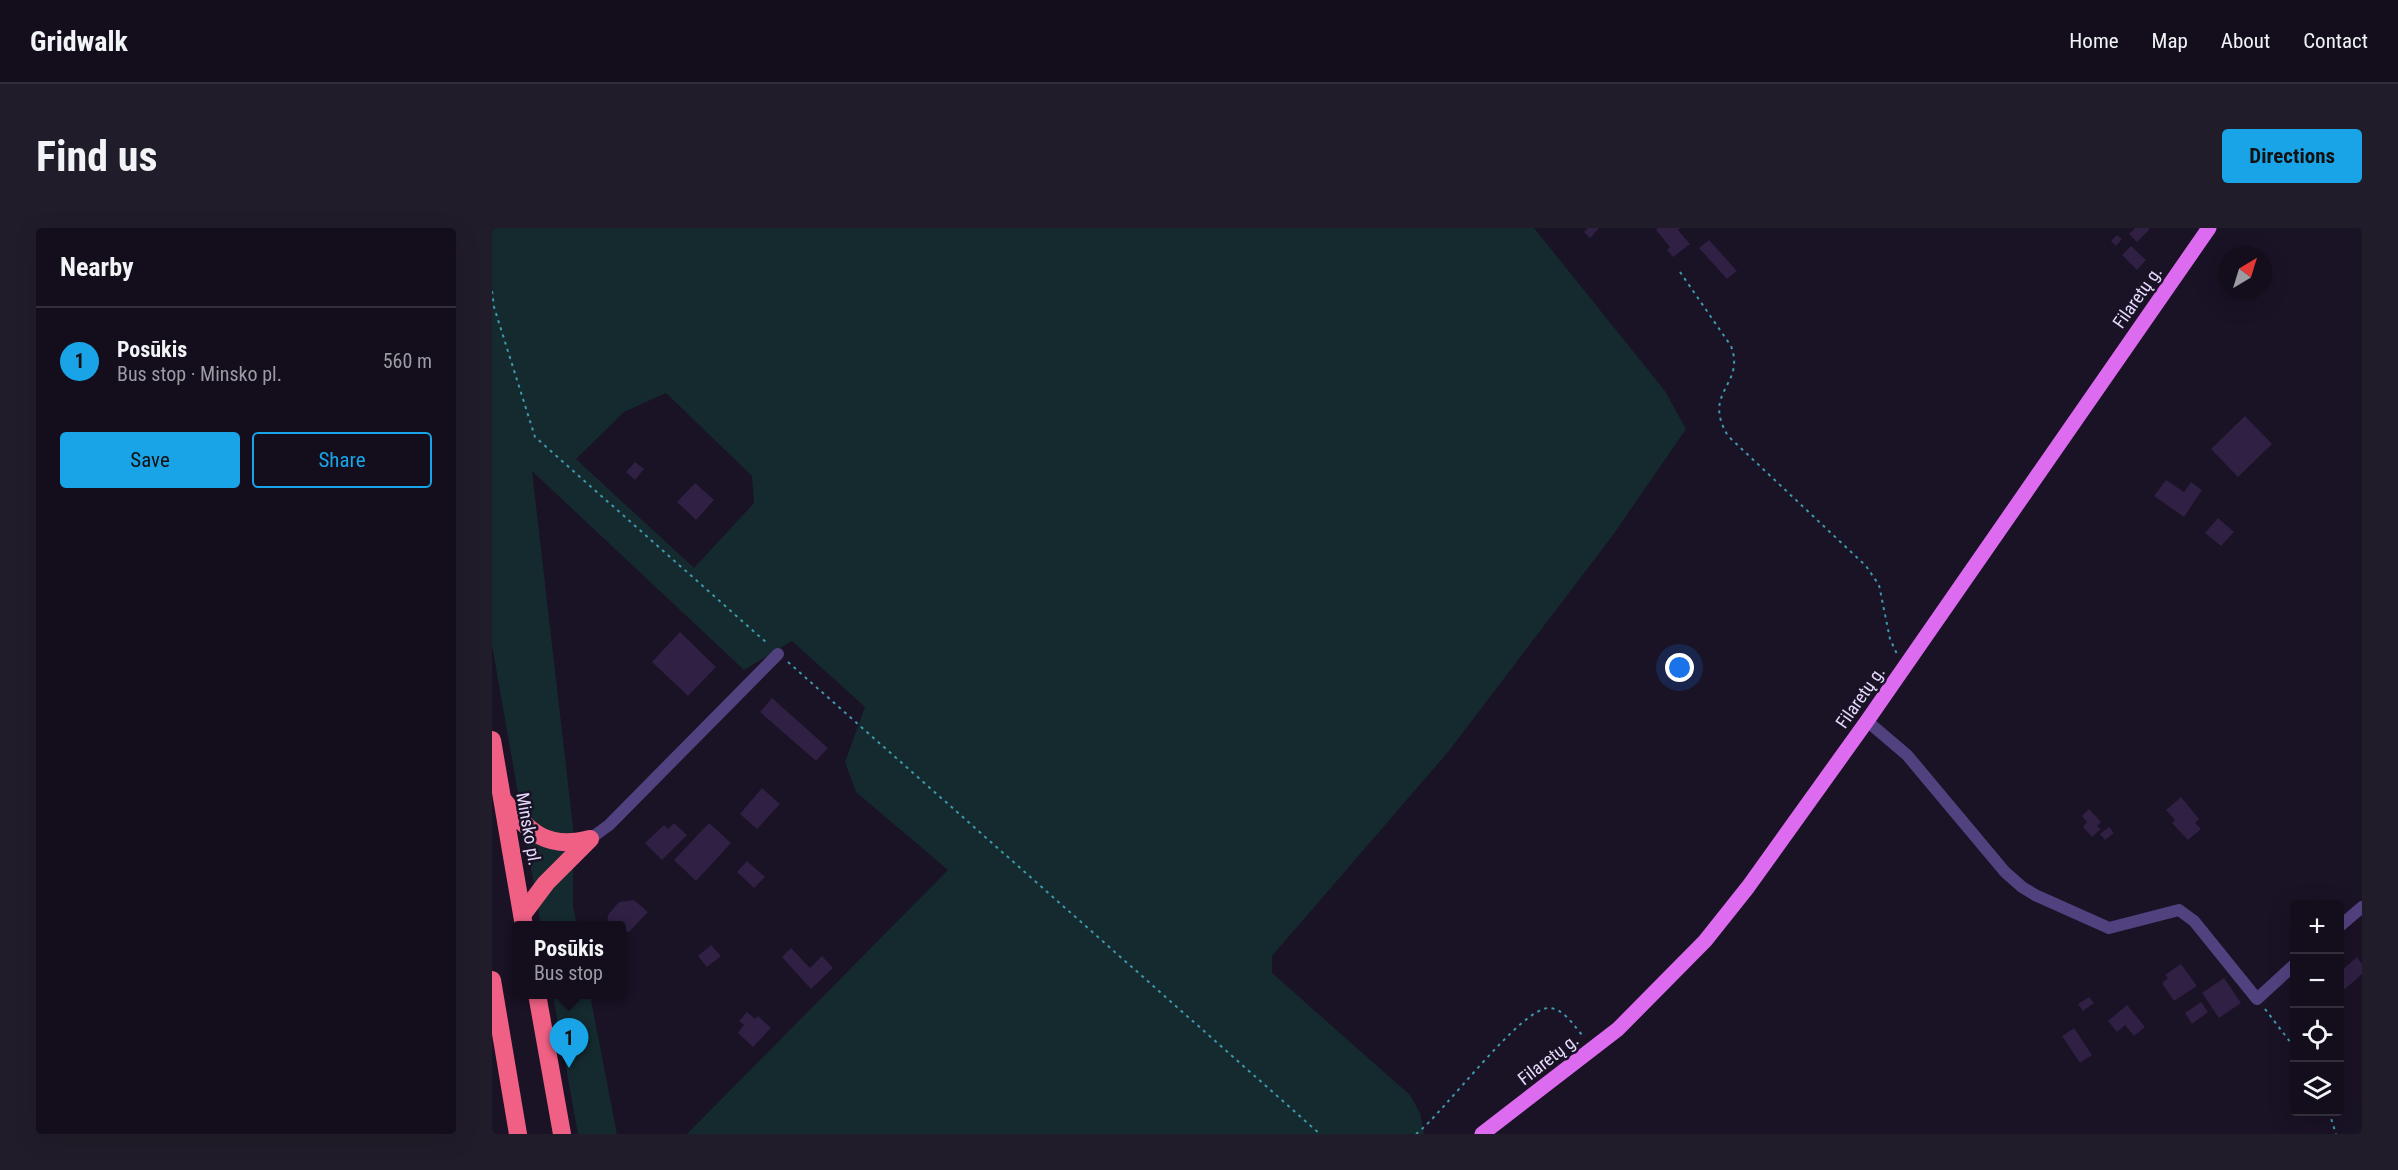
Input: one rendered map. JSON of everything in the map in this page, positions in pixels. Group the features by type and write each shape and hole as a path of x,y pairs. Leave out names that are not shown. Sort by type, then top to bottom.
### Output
{"highway":[{"name":"Minsko pl.","path":"492,740 523,920"},
{"path":"502,799 520,822 533,833 559,843 590,839"},
{"path":"523,920 546,883 590,839"},
{"path":"492,980 518,1134"},
{"path":"538,999 562,1134"}],"main road":[{"name":"Filaretų g.","path":"1482,1134 1593,1049 1643,1005 1705,941 1748,887 1867,721 2210,228"}],"street":[{"path":"590,839 609,825 778,654"},
{"path":"1867,721 1906,755 2006,872 2022,887 2109,928 2179,910 2194,921 2257,999 2290,969"},
{"path":"2344,923 2362,907"}],"path":[{"path":"1680,272 1731,346 1735,358 1732,375 1718,404 1719,420 1728,436 1866,566 1879,585 1890,639 1906,665"},
{"path":"492,291 494,307 535,437 1320,1134"},
{"path":"2257,999 2290,1041"},
{"path":"1416,1134 1504,1040 1538,1012 1550,1008 1562,1013 1593,1049"},
{"path":"2330,1116 2336,1134"}],"green space":[{"path":"492,228 1534,228 1665,391 1686,429 1613,535 1448,752 1272,956 1272,973 1410,1095 1420,1113 1424,1134 687,1134 948,870 856,792 845,762 865,707 792,641 744,670 532,471 573,827 573,907 576,921 540,921 492,645","holes":["666,393 752,476 754,503 694,568 576,459 624,412"]},
{"path":"554,999 591,999 617,1134 578,1134"}],"building":[{"path":"1588,228 1599,228 1590,238 1584,232"},
{"path":"1658,228 1681,228 1678,230 1690,244 1673,257 1667,250 1670,247 1656,230"},
{"path":"2135,228 2150,229 2137,242 2129,234"},
{"path":"2117,235 2122,239 2116,246 2111,241"},
{"path":"1709,240 1737,271 1727,279 1699,248"},
{"path":"2131,246 2146,260 2137,270 2122,255"},
{"path":"2245,416 2272,444 2238,477 2211,449"},
{"path":"635,462 644,469 635,480 626,472"},
{"path":"2166,480 2184,492 2191,482 2202,490 2184,517 2154,496"},
{"path":"695,483 714,500 696,520 677,502"},
{"path":"2218,518 2234,532 2221,546 2205,533"},
{"path":"680,632 716,667 688,696 652,662"},
{"path":"772,698 828,748 816,761 760,712"},
{"path":"762,788 780,804 757,829 740,814"},
{"path":"2181,797 2199,819 2195,823 2201,829 2188,840 2172,823 2175,820 2166,810"},
{"path":"2089,809 2101,822 2097,826 2101,829 2092,837 2083,827 2087,822 2082,816"},
{"path":"674,823 687,835 662,860 645,843 664,825 668,829"},
{"path":"709,823 731,843 696,881 674,860"},
{"path":"2109,827 2114,833 2105,840 2100,834"},
{"path":"747,861 765,877 754,888 737,872"},
{"path":"634,900 648,912 629,932 626,931 626,921 607,921 608,915 619,902"},
{"path":"711,945 721,956 707,967 698,956"},
{"path":"791,948 810,968 822,956 833,968 811,989 782,957"},
{"path":"2357,957 2362,964 2362,974 2345,989 2344,988 2344,968"},
{"path":"2181,964 2197,986 2174,1001 2162,983 2168,978 2165,975"},
{"path":"2224,978 2241,1003 2219,1018 2202,993"},
{"path":"2089,997 2094,1003 2083,1011 2078,1004"},
{"path":"2201,1002 2208,1012 2192,1024 2185,1013"},
{"path":"2127,1005 2145,1027 2134,1036 2125,1025 2117,1032 2108,1021"},
{"path":"747,1012 755,1019 758,1016 771,1028 753,1047 738,1033 744,1025 739,1021"},
{"path":"2074,1028 2092,1055 2080,1063 2062,1036"}],"place":[{"name":"Posūkis","path":"569,1068"}]}
